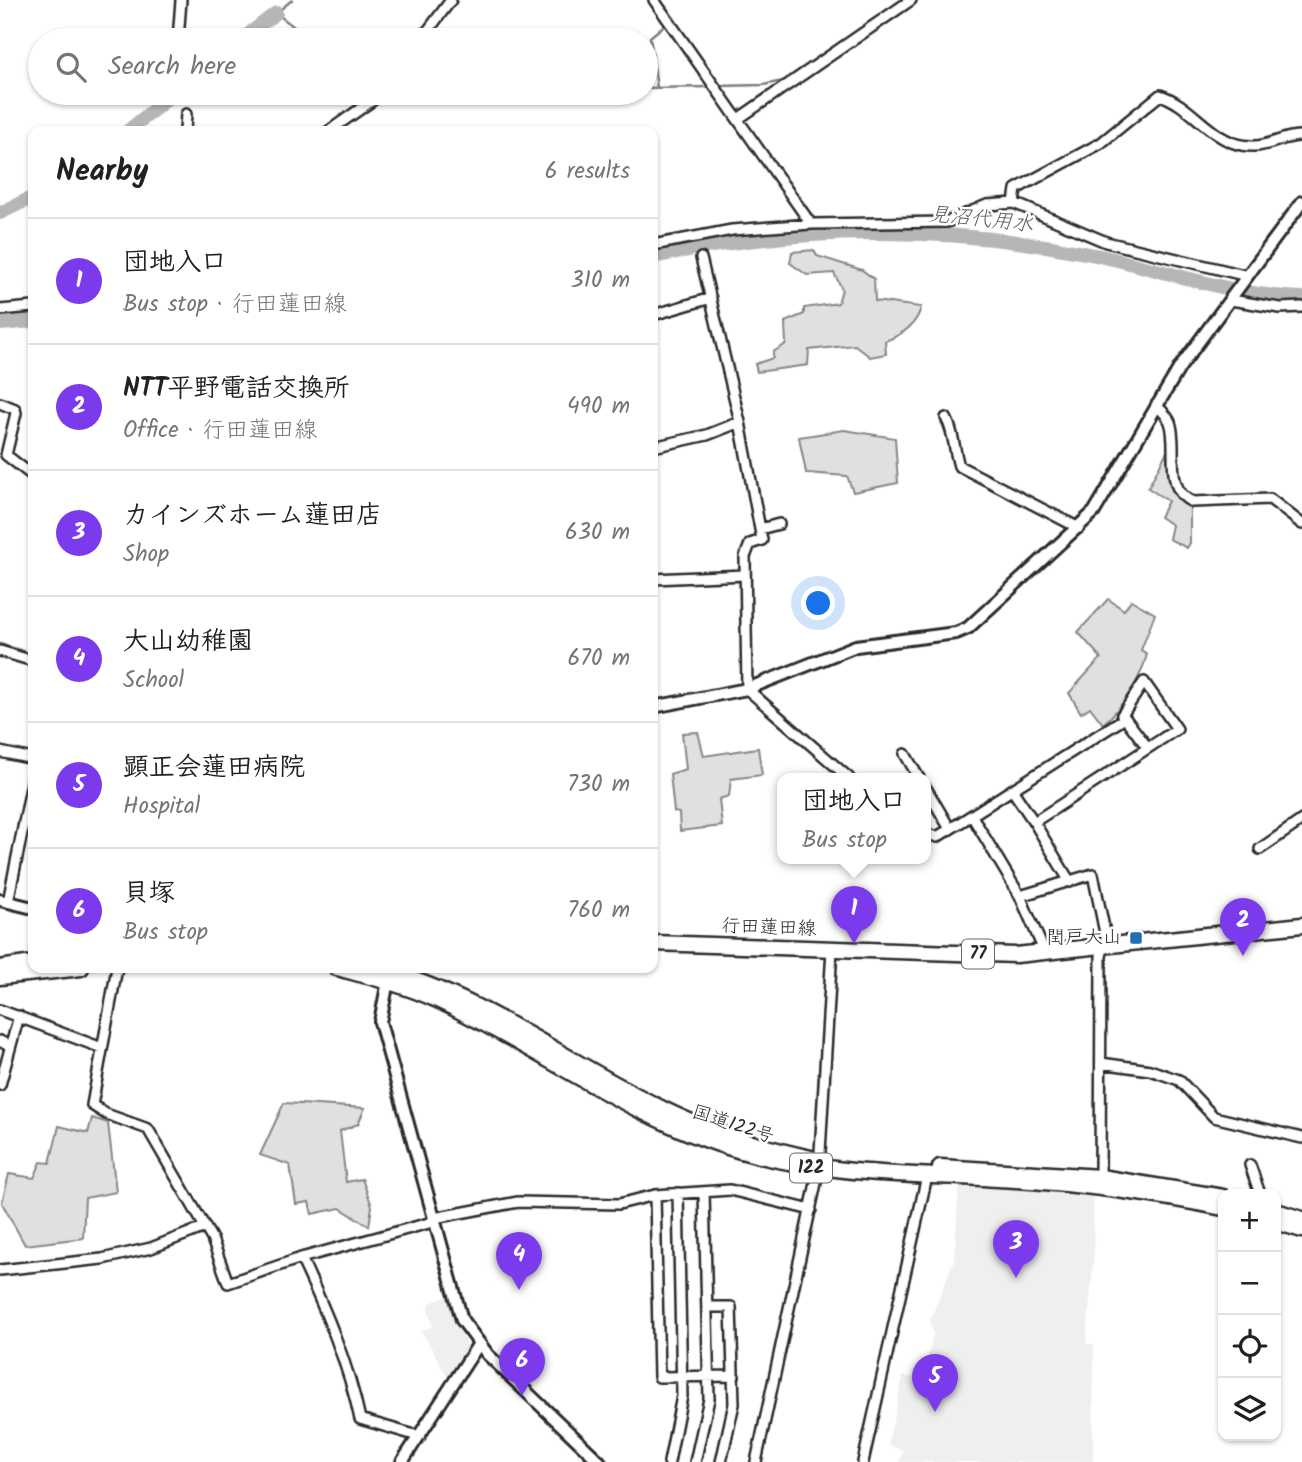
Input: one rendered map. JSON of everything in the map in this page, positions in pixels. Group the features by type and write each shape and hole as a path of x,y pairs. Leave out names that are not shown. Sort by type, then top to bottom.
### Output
{"main road":[{"name":"行田蓮田線","path":"658,943 1016,955 1302,925"},
{"path":"0,968 28,964"},
{"path":"0,978 40,973"},
{"name":"国道122号","path":"394,974 445,1004 686,1131 738,1150 819,1164 927,1176 1100,1182 1218,1207"},
{"name":"国道122号","path":"819,1164 1100,1182 1218,1196"},
{"path":"1281,1213 1302,1219"},
{"path":"1281,1224 1302,1230"}],"street":[{"path":"179,28 181,0"},
{"path":"430,28 451,0"},
{"path":"654,0 811,224"},
{"path":"738,119 911,0"},
{"path":"1014,203 1016,189 1101,143 1160,95 1183,106 1206,128 1230,141 1254,146 1287,135 1302,136"},
{"path":"336,126 366,105"},
{"path":"185,126 186,114"},
{"path":"658,706 747,690 856,646 957,633 968,628 1079,528 1106,493 1180,367 1302,202"},
{"path":"658,244 732,230 811,224 947,222 987,205 1014,203 1106,242 1247,278"},
{"path":"701,258 740,422 762,540 750,544 745,557 747,690 843,773"},
{"path":"658,314 711,298"},
{"path":"1232,298 1280,308 1302,307"},
{"path":"0,310 28,307"},
{"path":"0,403 16,413 6,456 28,472"},
{"path":"1156,405 1170,421 1173,432 1172,462 1180,494 1184,499 1193,502 1270,499 1302,524"},
{"path":"946,418 959,466 1079,528"},
{"path":"658,446 707,435 740,422"},
{"path":"760,529 779,524"},
{"path":"658,579 745,575"},
{"path":"0,651 28,659"},
{"path":"1034,822 1148,748 1177,729 1144,682 1122,715 1148,748"},
{"path":"931,835 937,837 972,816 1125,718"},
{"path":"0,752 28,758"},
{"path":"905,754 916,773"},
{"path":"1013,791 1070,882"},
{"path":"931,796 950,828"},
{"path":"28,799 4,901 28,907"},
{"path":"972,816 995,860 1020,896 1045,953"},
{"path":"1260,849 1302,820"},
{"path":"1020,896 1049,885 1059,886 1093,874 1098,905 1103,911 1104,947 1101,956 1100,1182"},
{"path":"757,1462 819,1164 832,949"},
{"path":"116,973 92,1105 106,1114 148,1129 205,1227 228,1283 302,1258 433,1220 518,1202 620,1204 655,1195 730,1190 811,1210"},
{"path":"394,974 380,1022 462,1320 478,1345 600,1462"},
{"path":"0,1010 102,1048"},
{"path":"0,1085 19,1016"},
{"path":"0,1041 9,1046"},
{"path":"1101,1063 1150,1070 1179,1080 1214,1116 1300,1138 1302,1125"},
{"path":"1250,1165 1258,1189"},
{"path":"863,1462 927,1176"},
{"path":"695,1462 709,1399 704,1192"},
{"path":"669,1462 682,1396 683,1377 678,1193"},
{"path":"655,1195 659,1377 734,1376"},
{"path":"0,1269 102,1259 150,1248 205,1227"},
{"path":"302,1258 328,1316 352,1384 360,1419 418,1436"},
{"path":"707,1307 731,1307 734,1404 721,1462"},
{"path":"402,1462 478,1345"}],"shaded area":[{"path":"814,250 817,256 862,270 874,279 875,301 921,307 919,313 908,328 885,341 886,354 870,357 855,345 809,350 808,365 757,372 755,364 773,358 773,352 786,344 785,322 804,314 804,308 838,303 842,289 834,273 807,275 790,263 792,252"},
{"path":"844,430 895,438 898,483 853,492 847,476 806,473 799,437"},
{"path":"1166,453 1173,490 1190,505 1190,543 1187,548 1169,539 1172,525 1160,517 1168,501 1148,488"},
{"path":"1108,599 1124,610 1131,600 1155,614 1141,650 1147,654 1136,683 1103,724 1090,707 1081,713 1069,693 1101,658 1078,632"},
{"path":"698,732 704,756 758,748 762,775 731,779 729,796 719,799 722,826 680,831 679,813 674,812 670,774 686,769 682,733"},
{"path":"284,1103 365,1108 358,1124 340,1131 346,1182 362,1179 372,1206 369,1226 340,1208 312,1214 309,1202 296,1204 290,1165 260,1155"},
{"path":"92,1118 108,1123 116,1192 85,1198 83,1238 25,1245 2,1203 9,1174 34,1178 41,1162 50,1163 59,1126 88,1133"},
{"path":"959,1186 1093,1192 1094,1254 1086,1344 1094,1344 1093,1462 899,1462 903,1450 888,1445 903,1376 923,1379 933,1333 930,1321 954,1260"},
{"path":"448,1296 453,1318 467,1343 467,1350 449,1379 421,1330 433,1327 428,1309 430,1303"}],"waterway":[{"path":"292,0 276,13 295,28"},
{"path":"871,22 903,0"},
{"path":"257,28 276,13"},
{"path":"658,30 667,23"},
{"path":"718,86 763,85 788,80"},
{"path":"658,88 711,87"},
{"path":"134,126 159,105"},
{"path":"0,213 28,199"},
{"name":"見沼代用水","path":"658,256 761,239 871,233 926,234 981,238 1090,254 1248,292 1302,298"},
{"name":"見沼代用水","path":"0,324 28,321"},
{"path":"0,644 28,652"}],"place":[{"name":"閏戸大山","path":"1136,938"},
{"name":"団地入口","path":"854,944"},
{"name":"NTT平野電話交換所","path":"1243,956"},
{"name":"カインズホーム蓮田店","path":"1016,1278"},
{"name":"大山幼稚園","path":"519,1290"},
{"name":"貝塚","path":"522,1396"},
{"name":"顕正会蓮田病院","path":"935,1412"}]}
